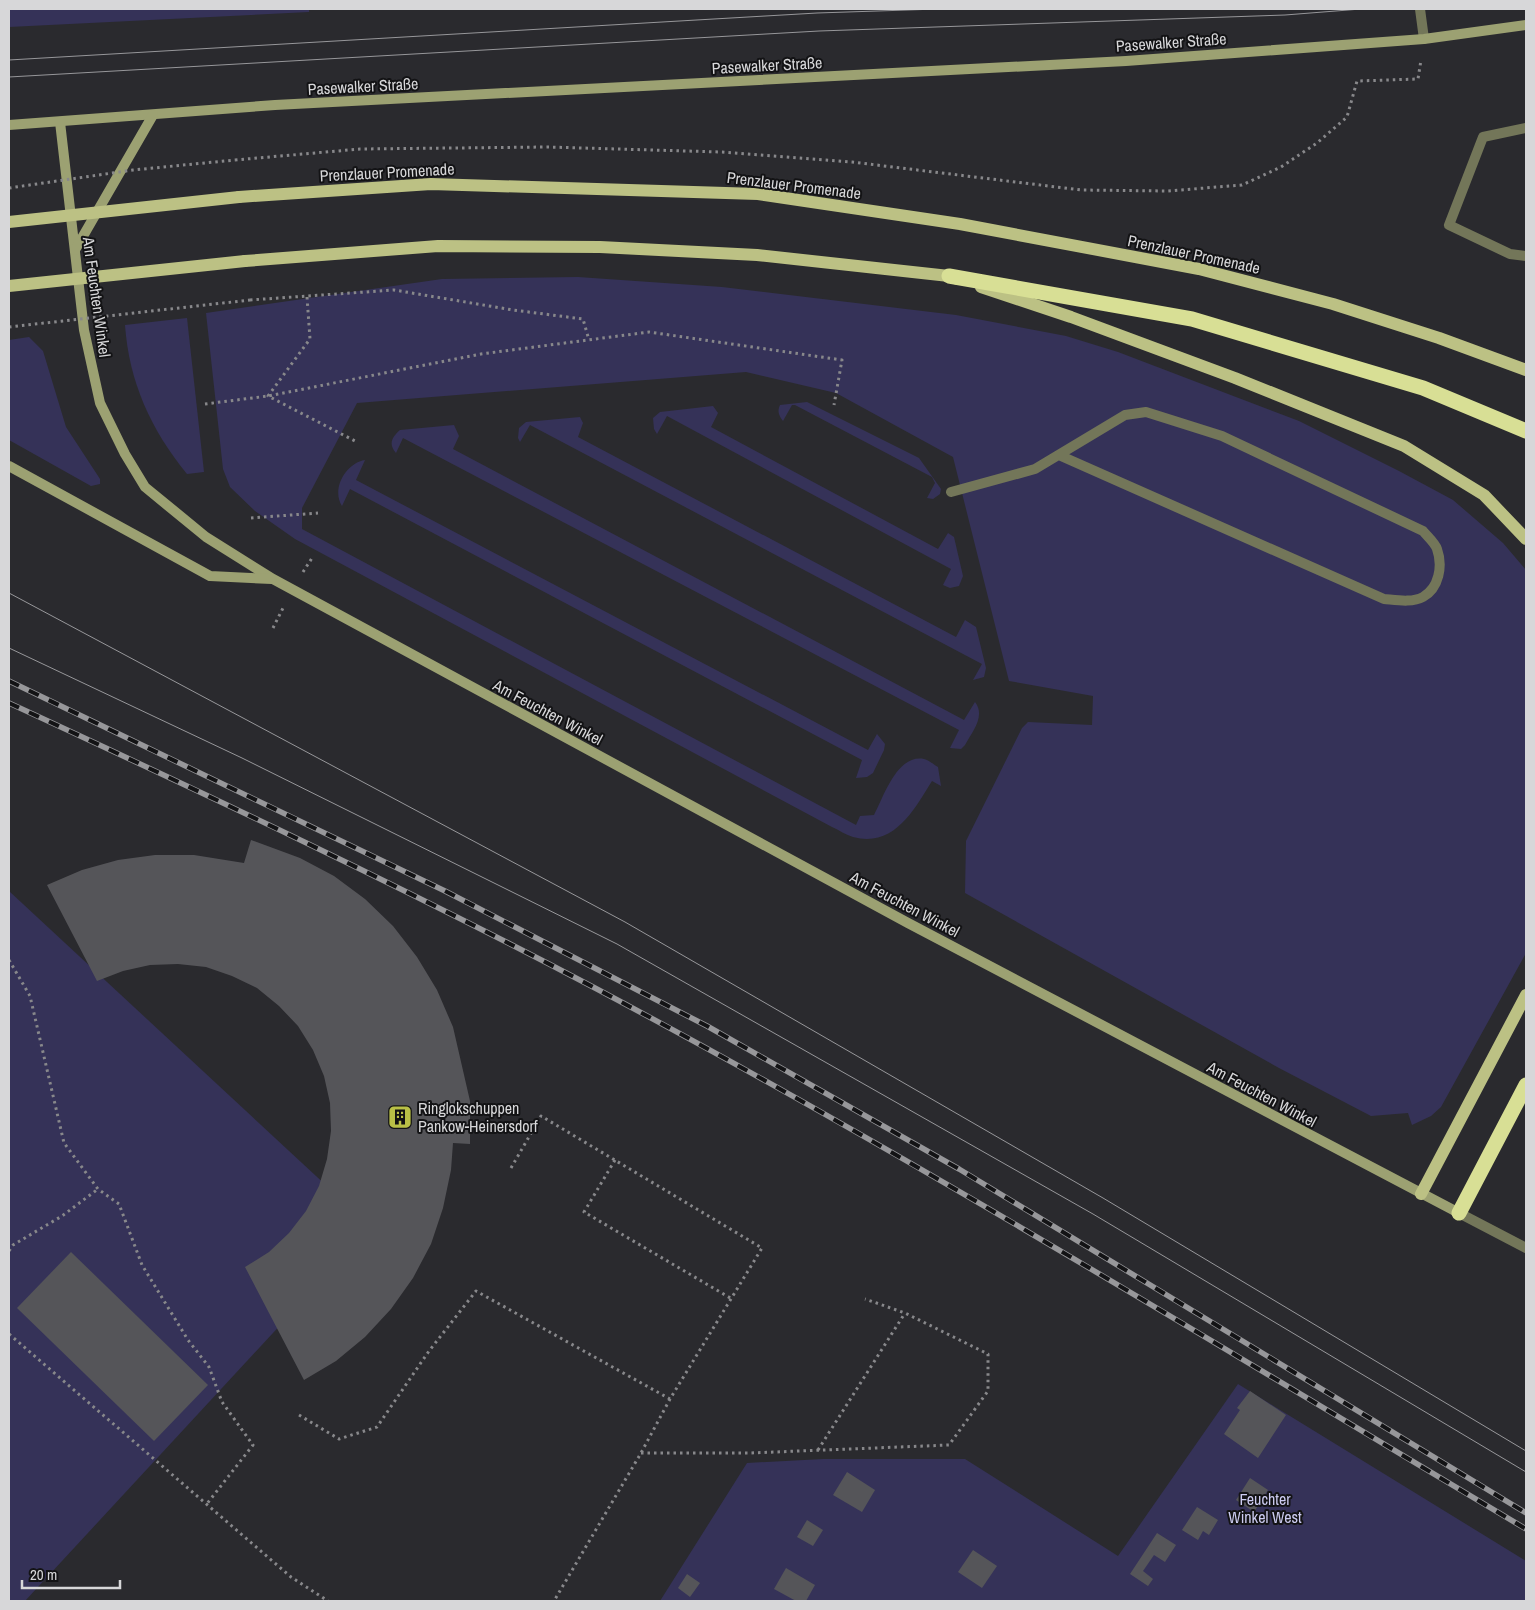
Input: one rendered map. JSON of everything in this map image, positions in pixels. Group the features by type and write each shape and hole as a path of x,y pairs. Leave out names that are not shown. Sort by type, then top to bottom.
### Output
{"highway":[{"path":"949,276 1192,319 1423,388 1526,431"},
{"path":"1459,1213 1526,1085"}],"main road":[{"name":"Pasewalker Straße","path":"9,125 275,105 1097,62 1424,39 1526,25"},
{"path":"75,250 153,115"},
{"name":"Am Feuchten Winkel","path":"60,122 84,330 100,403 125,454 145,487 206,537 273,579 908,923 1459,1213"},
{"name":"Prenzlauer Promenade","path":"9,222 239,197 431,184 758,194 960,224 1199,269 1333,304 1439,338 1526,370"},
{"path":"9,286 245,261 438,246 600,247 757,255 949,276 1071,317 1235,378 1404,446 1484,495 1526,539"},
{"name":"Am Feuchten Winkel","path":"9,466 210,576 273,579"},
{"path":"1421,1194 1526,995"}],"street":[{"path":"1420,9 1424,39"},
{"path":"1526,128 1484,137 1449,225 1510,254 1526,256"},
{"path":"951,492 1035,469 1061,456 1125,415 1146,412 1222,436 1423,531 1437,548 1440,570 1435,587 1422,598 1405,601 1384,600 1061,456"},
{"name":"Am Feuchten Winkel","path":"1459,1213 1526,1248"}],"path":[{"path":"9,188 133,170 360,149 547,147 722,152 852,162 1081,190 1178,191 1242,186 1281,167 1317,143 1347,117 1357,81 1418,79 1424,39"},
{"path":"9,327 250,300 394,290 582,319 588,340"},
{"path":"268,396 310,339 307,297"},
{"path":"205,404 268,396 481,354 648,332 842,360 834,405"},
{"path":"268,396 355,441"},
{"path":"250,518 318,513"},
{"path":"9,960 30,996 64,1143 98,1189 118,1204 142,1265 188,1340 209,1367 222,1402 253,1445 206,1505"},
{"path":"511,1168 541,1116 762,1248 670,1399 641,1453 554,1601"},
{"path":"615,1160 584,1212 732,1299"},
{"path":"9,1251 13,1245 62,1216 98,1189"},
{"path":"299,1415 339,1438 376,1427 429,1351 476,1292 670,1399"},
{"path":"641,1453 818,1450 949,1445 988,1391 988,1354 905,1313 865,1299"},
{"path":"818,1450 905,1313"},
{"path":"9,1334 291,1577 328,1601"}],"green space":[{"path":"9,9 309,9 309,12 9,27"},
{"path":"578,277 722,287 956,315 1066,336 1118,352 1299,421 1453,500 1503,543 1526,570 1526,953 1441,1107 1431,1116 1412,1125 1408,1113 1371,1116 1279,1068 965,893 966,841 1022,728 1028,722 1092,725 1093,696 1009,681 953,457 836,393 746,372 357,403 302,508 302,529 856,825 860,816 874,815 893,778 906,763 915,759 924,759 938,767 941,786 932,781 918,804 901,824 891,832 880,837 867,839 853,837 832,827 295,539 255,511 230,487 223,469 206,313 442,279"},
{"path":"187,318 204,472 187,474 163,440 144,404 131,366 125,325"},
{"path":"29,337 43,351 66,427 100,479 100,484 91,486 9,440 9,340"},
{"path":"807,402 919,458 941,489 940,494 933,499 927,498 935,483 932,477 795,405 792,405 783,421 780,417 780,405"},
{"path":"713,406 718,413 711,427 938,549 948,533 954,537 963,576 959,586 950,588 943,585 951,569 667,416 657,434 654,429 653,418 660,412"},
{"path":"580,417 583,423 578,437 956,637 965,620 976,627 986,668 984,677 973,680 982,664 530,425 520,442 518,438 519,428 526,422"},
{"path":"454,425 459,436 453,449 964,720 975,702 978,707 979,718 965,745 961,749 950,748 959,730 403,438 396,453 392,447 393,438 400,430"},
{"path":"365,460 356,480 868,750 877,734 885,744 873,773 867,777 856,778 862,760 350,489 342,506 338,492 342,478 352,466"},
{"path":"9,891 371,1227 25,1601 9,1601"},
{"name":"Feuchter Winkel West","path":"1238,1384 1526,1561 1526,1601 660,1601 747,1463 823,1459 965,1459 1118,1556"}],"building":[{"name":"Ringlokschuppen Pankow-Heinersdorf","path":"251,840 300,858 334,876 365,899 393,926 417,957 437,990 453,1027 470,1101 470,1144 453,1143 451,1170 443,1208 431,1244 413,1278 391,1309 365,1337 336,1361 304,1380 245,1267 269,1252 289,1233 306,1211 319,1186 327,1159 331,1131 330,1103 324,1076 313,1050 298,1026 279,1006 257,988 232,976 206,967 178,964 150,965 123,971 97,981 47,885 82,870 118,860 155,855 194,855 244,863"},
{"path":"71,1252 208,1385 154,1441 17,1308"},
{"path":"1250,1391 1286,1415 1258,1458 1224,1434 1240,1410 1237,1408"},
{"path":"847,1472 875,1490 862,1512 833,1495"},
{"path":"1250,1478 1268,1490 1254,1512 1236,1500"},
{"path":"1197,1507 1218,1520 1209,1535 1203,1531 1198,1540 1182,1530"},
{"path":"807,1520 823,1530 813,1546 797,1537"},
{"path":"1157,1533 1176,1545 1165,1562 1154,1555 1143,1571 1153,1579 1148,1586 1130,1574"},
{"path":"973,1550 997,1566 982,1588 958,1572"},
{"path":"786,1568 815,1585 806,1601 796,1601 774,1589"},
{"path":"687,1574 700,1583 690,1597 678,1588"}],"tram line":[{"path":"9,60 817,13 938,9"},
{"path":"9,77 819,31 1285,15 1361,9"},
{"path":"9,593 625,922 1103,1198 1526,1451"},
{"path":"9,648 242,758 617,944 1093,1214 1526,1472"}],"railway":[{"path":"9,681 445,891 707,1026 959,1169 1526,1513"},
{"path":"9,703 377,877 523,950 713,1052 1064,1253 1526,1529"}],"place":[{"name":"Ringlokschuppen Pankow-Heinersdorf","path":"400,1117"}]}
